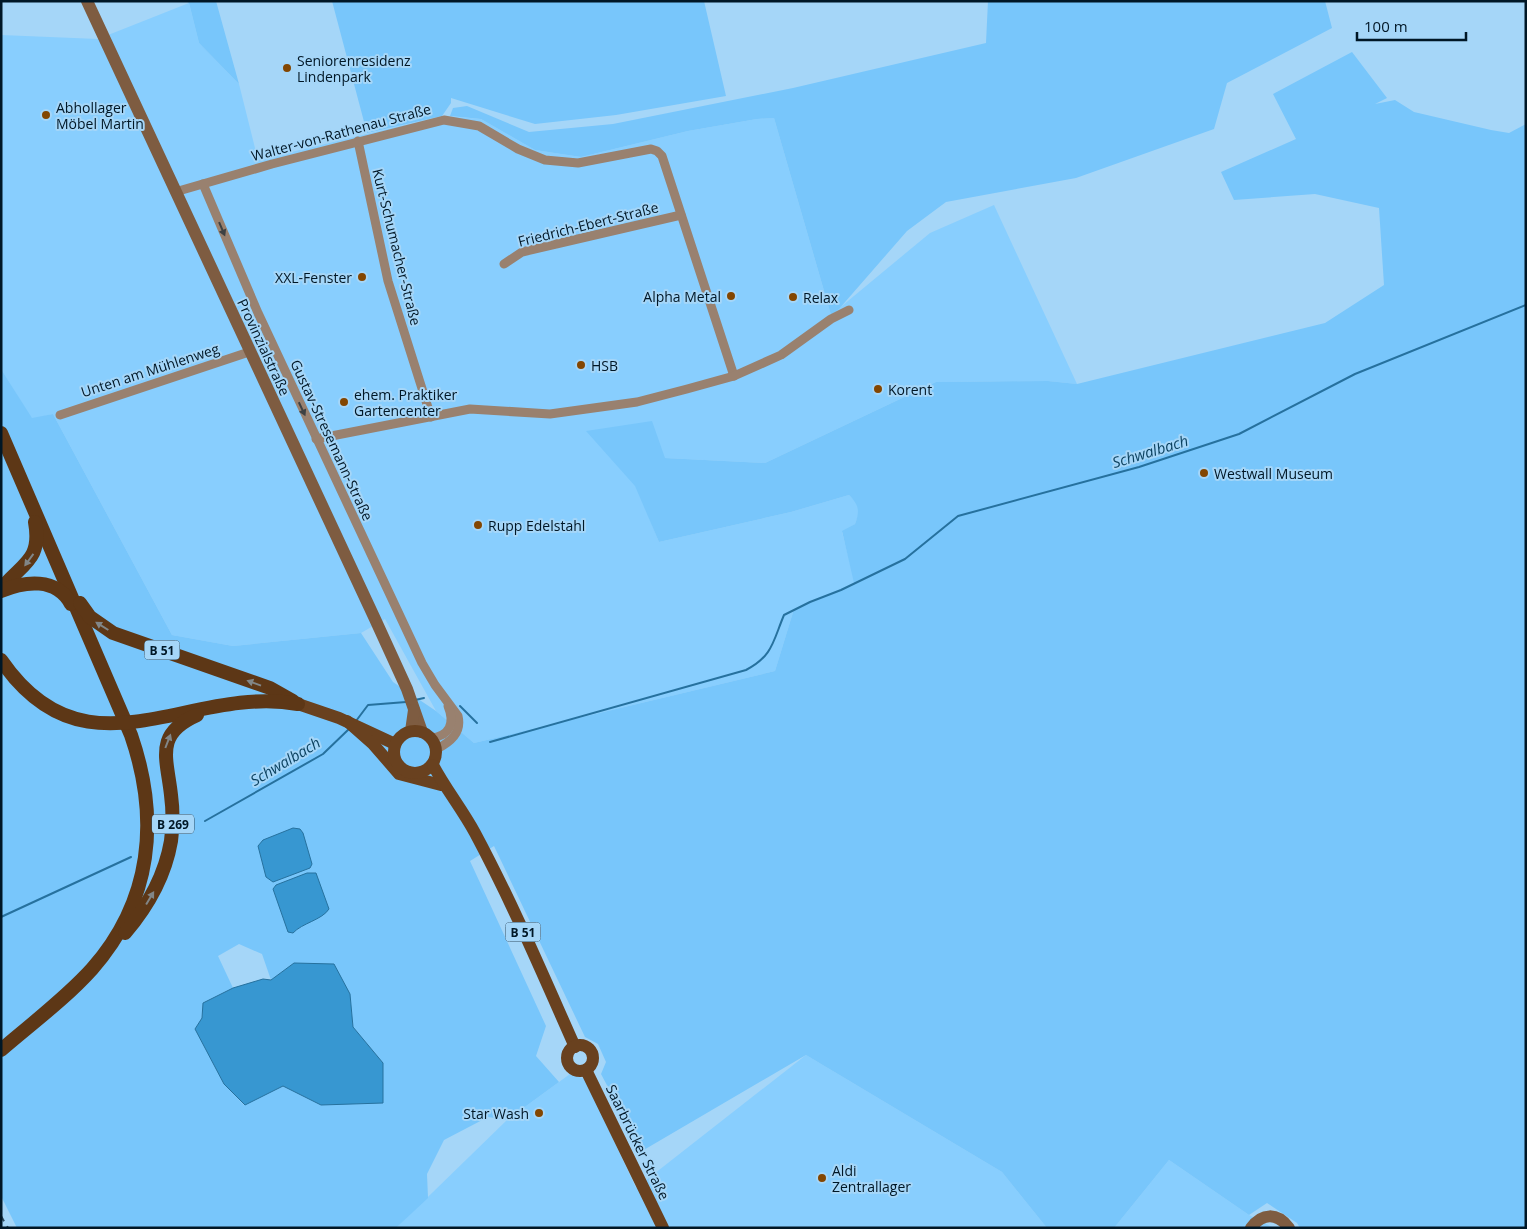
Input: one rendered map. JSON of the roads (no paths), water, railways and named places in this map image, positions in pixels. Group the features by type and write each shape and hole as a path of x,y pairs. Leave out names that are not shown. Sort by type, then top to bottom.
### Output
{"highway":[{"name":"B 51","path":"1,433 84,627"},
{"name":"B 51","path":"1,590 27,564 34,553 38,539 23,481"},
{"name":"B 51","path":"56,559 84,610 98,624 113,632 270,688 298,704"},
{"path":"1,590 26,582 40,582 55,589 69,600 84,627"},
{"name":"B 269","path":"1,1050 81,981 108,948 127,916 139,888 147,850 147,800 142,770 131,735 84,627"},
{"name":"B 51","path":"1,660 23,687 38,699 57,710 94,723 112,724 147,721 259,700 298,704"},
{"name":"B 269","path":"108,948 122,936 147,904 156,888 168,856 172,809 164,757 170,734 189,719 214,708"}],"main road":[{"name":"Provinzialstraße","path":"87,1 407,689 425,737"},
{"name":"B 51","path":"298,704 343,720 360,730 395,744 394,751 398,765 409,773 428,768 444,787 464,814 491,864 575,1047"},
{"name":"B 51","path":"360,730 378,748 399,774 444,787"},
{"path":"395,744 404,734 425,737 428,768"},
{"path":"575,1047 586,1047 592,1053 592,1064 586,1070 578,1071 570,1065 568,1054 575,1047"},
{"name":"Saarbrücker Straße","path":"586,1070 663,1228"},
{"path":"1251,1228 1263,1217 1273,1215 1281,1219 1289,1228"}],"street":[{"name":"Walter-von-Rathenau Straße","path":"175,192 358,141 444,120 479,126 518,149 546,160 578,163 651,150 657,151 662,156 682,214 734,376"},
{"name":"Kurt-Schumacher-Straße","path":"358,141 388,281 430,416"},
{"name":"Gustav-Stresemann-Straße","path":"202,184 254,305 422,662 447,703 458,716 459,727 452,739 425,737"},
{"name":"Friedrich-Ebert-Straße","path":"504,264 522,252 682,214"},
{"path":"316,439 470,409 550,414 637,402 734,376 780,355 831,319 849,310"},
{"name":"Unten am Mühlenweg","path":"60,415 249,352"}],"waterway":[{"name":"Schwalbach","path":"490,742 746,670 755,665 767,653 784,615 905,559 958,516 1139,467 1239,434 1355,374 1526,305"},
{"name":"Schwalbach","path":"415,700 424,698"},
{"name":"Schwalbach","path":"356,721 368,705 406,702"},
{"path":"460,706 477,723"},
{"name":"Schwalbach","path":"205,821 323,754 350,728"},
{"name":"Schwalbach","path":"1,917 131,857"}],"railway":[{"path":"1,1216 8,1228"}],"place":[{"name":"Seniorenresidenz Lindenpark","path":"287,68"},
{"name":"Abhollager Möbel Martin","path":"46,115"},
{"name":"XXL-Fenster","path":"362,277"},
{"name":"Alpha Metal","path":"731,296"},
{"name":"Relax","path":"793,297"},
{"name":"HSB","path":"581,365"},
{"name":"Korent","path":"878,389"},
{"name":"ehem. Praktiker Gartencenter","path":"344,402"},
{"name":"Westwall Museum","path":"1204,473"},
{"name":"Rupp Edelstahl","path":"478,525"},
{"name":"Star Wash","path":"539,1113"},
{"name":"Aldi Zentrallager","path":"822,1178"}]}
